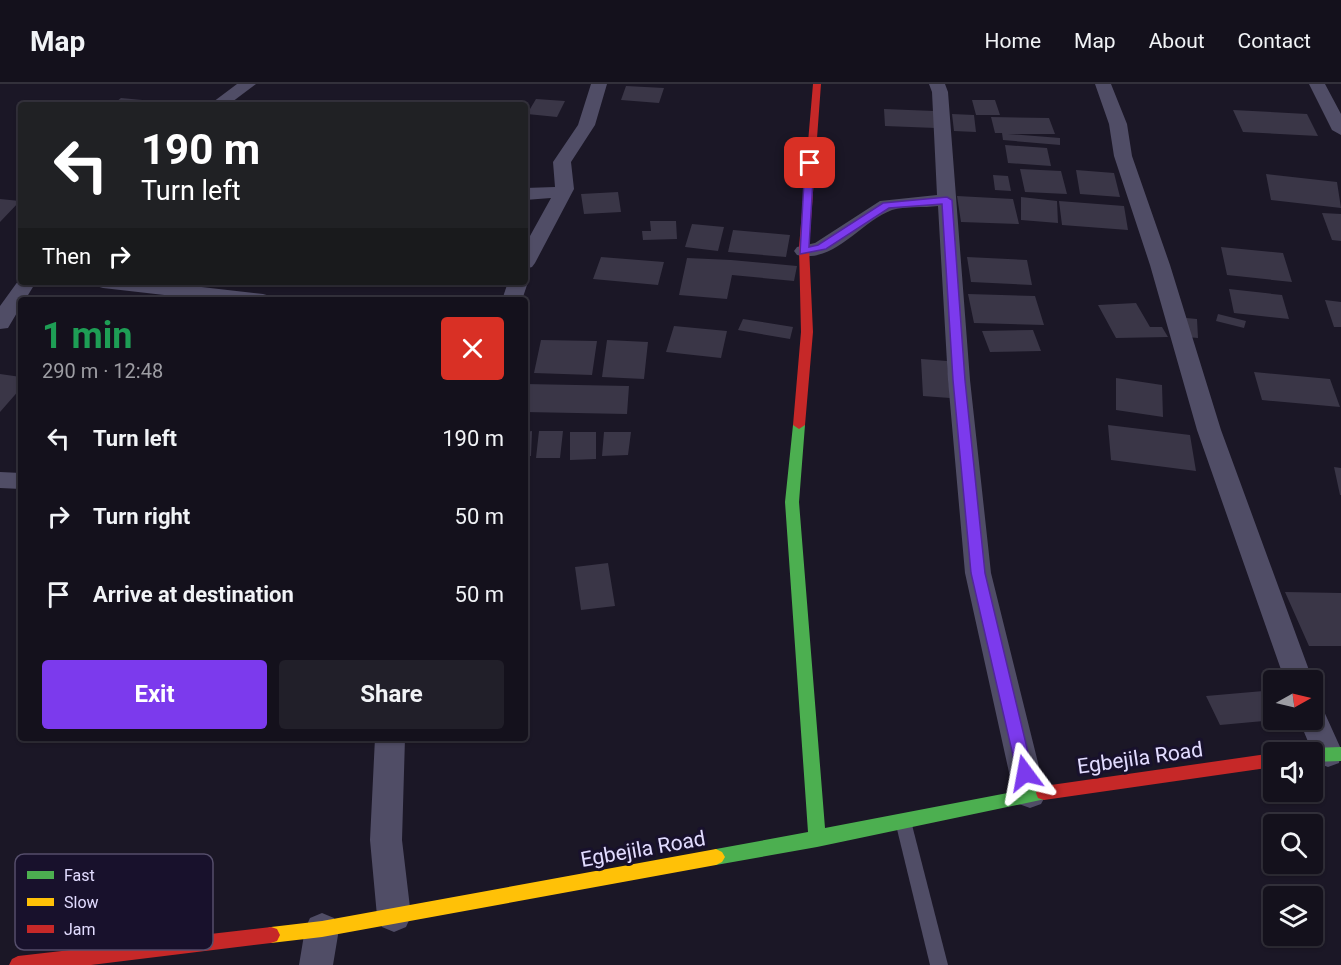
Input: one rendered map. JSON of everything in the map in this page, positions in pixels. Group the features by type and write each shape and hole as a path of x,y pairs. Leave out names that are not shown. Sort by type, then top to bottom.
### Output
{"street":[{"path":"221,102 248,84"},
{"path":"530,240 554,214 565,189 559,173 563,155 585,130 599,84"},
{"path":"817,84 804,251 807,332 792,502 817,839"},
{"path":"937,84 940,92 959,380 978,573 1030,795"},
{"path":"1102,84 1118,124 1123,156 1160,265 1209,430 1295,670"},
{"path":"1317,84 1341,130"},
{"path":"528,194 563,192"},
{"path":"804,251 822,247 887,205 947,200"},
{"path":"0,323 24,285"},
{"path":"130,285 236,297"},
{"path":"0,480 18,481"},
{"path":"1318,730 1327,754"},
{"path":"390,741 386,840 394,916"},
{"name":"Egbejila Road","path":"213,942 322,929 817,839 1030,795 1263,762"},
{"path":"316,965 322,929"},
{"name":"Egbejila Road","path":"18,965 145,950"}],"lane":[{"path":"903,821 939,965"}],"building":[{"path":"626,86 664,88 659,103 621,100"},
{"path":"121,98 153,101 152,102 116,102"},
{"path":"536,99 565,101 557,117 528,112"},
{"path":"972,100 995,100 1000,115 976,115"},
{"path":"884,109 934,111 936,128 885,126"},
{"path":"1233,110 1307,114 1318,136 1243,132"},
{"path":"952,114 974,115 976,132 954,131"},
{"path":"991,117 1049,118 1055,134 1008,134 1060,138 1060,145 1003,140 1002,133 995,133"},
{"path":"1005,145 1047,148 1051,166 1008,163"},
{"path":"1020,169 1061,171 1067,194 1025,192"},
{"path":"1076,170 1114,173 1120,197 1080,194"},
{"path":"1266,174 1337,182 1341,208 1271,200"},
{"path":"993,175 1008,176 1011,191 995,190"},
{"path":"618,192 621,212 584,214 581,194"},
{"path":"957,196 1013,199 1019,224 961,222"},
{"path":"1021,197 1057,201 1058,223 1021,220"},
{"path":"0,199 18,201 18,203 0,222"},
{"path":"1059,201 1124,206 1128,230 1062,225"},
{"path":"1322,213 1341,214 1341,241 1332,240"},
{"path":"650,221 676,221 677,239 643,240 642,231 651,231"},
{"path":"692,224 724,227 718,251 685,247"},
{"path":"733,230 790,235 786,257 728,252"},
{"path":"1221,247 1283,253 1292,282 1227,275"},
{"path":"601,257 664,262 658,285 593,279"},
{"path":"967,257 1027,260 1032,285 971,282"},
{"path":"687,258 797,266 794,281 732,275 727,299 679,295"},
{"path":"1229,289 1282,295 1289,319 1234,313"},
{"path":"968,294 1035,296 1044,325 974,323"},
{"path":"1325,300 1341,302 1341,327 1334,327"},
{"path":"1136,303 1150,327 1162,327 1168,337 1116,338 1098,305"},
{"path":"1218,314 1246,321 1244,328 1216,321"},
{"path":"1186,318 1197,319 1198,338 1187,337"},
{"path":"743,319 793,327 790,339 738,330"},
{"path":"674,326 727,331 721,358 666,352"},
{"path":"1033,330 1041,351 990,352 982,331"},
{"path":"541,340 597,341 592,375 534,373"},
{"path":"607,340 648,342 644,379 602,377"},
{"path":"921,359 947,361 950,398 923,396"},
{"path":"1254,372 1330,379 1340,407 1262,400"},
{"path":"0,374 18,377 18,391 0,412"},
{"path":"1116,378 1162,385 1163,417 1116,410"},
{"path":"528,384 629,386 627,414 528,412"},
{"path":"1108,425 1190,435 1196,471 1111,460"},
{"path":"532,431 531,456 528,456 528,432"},
{"path":"539,431 563,431 560,458 536,458"},
{"path":"570,432 596,432 596,459 570,460"},
{"path":"604,432 631,432 628,455 602,456"},
{"path":"1334,467 1341,468 1341,495 1340,495"},
{"path":"608,563 615,606 581,610 575,567"},
{"path":"1285,592 1341,593 1341,646 1309,646"},
{"path":"1263,691 1263,721 1220,725 1206,696"}],"traffic: fast":[{"path":"799,425 792,502 817,839"},
{"path":"1323,755 1341,754"},
{"path":"716,857 1044,793"}],"traffic: slow":[{"path":"271,935 322,929 716,857"}],"traffic: jam":[{"path":"799,425 807,332 804,247 817,84"},
{"path":"1044,793 1263,762"},
{"path":"213,942 271,935"},
{"path":"18,965 144,950"}],"route":[{"path":"810,163 804,251 822,247 874,211 887,205 947,200 959,380 978,573 1025,773"}]}
